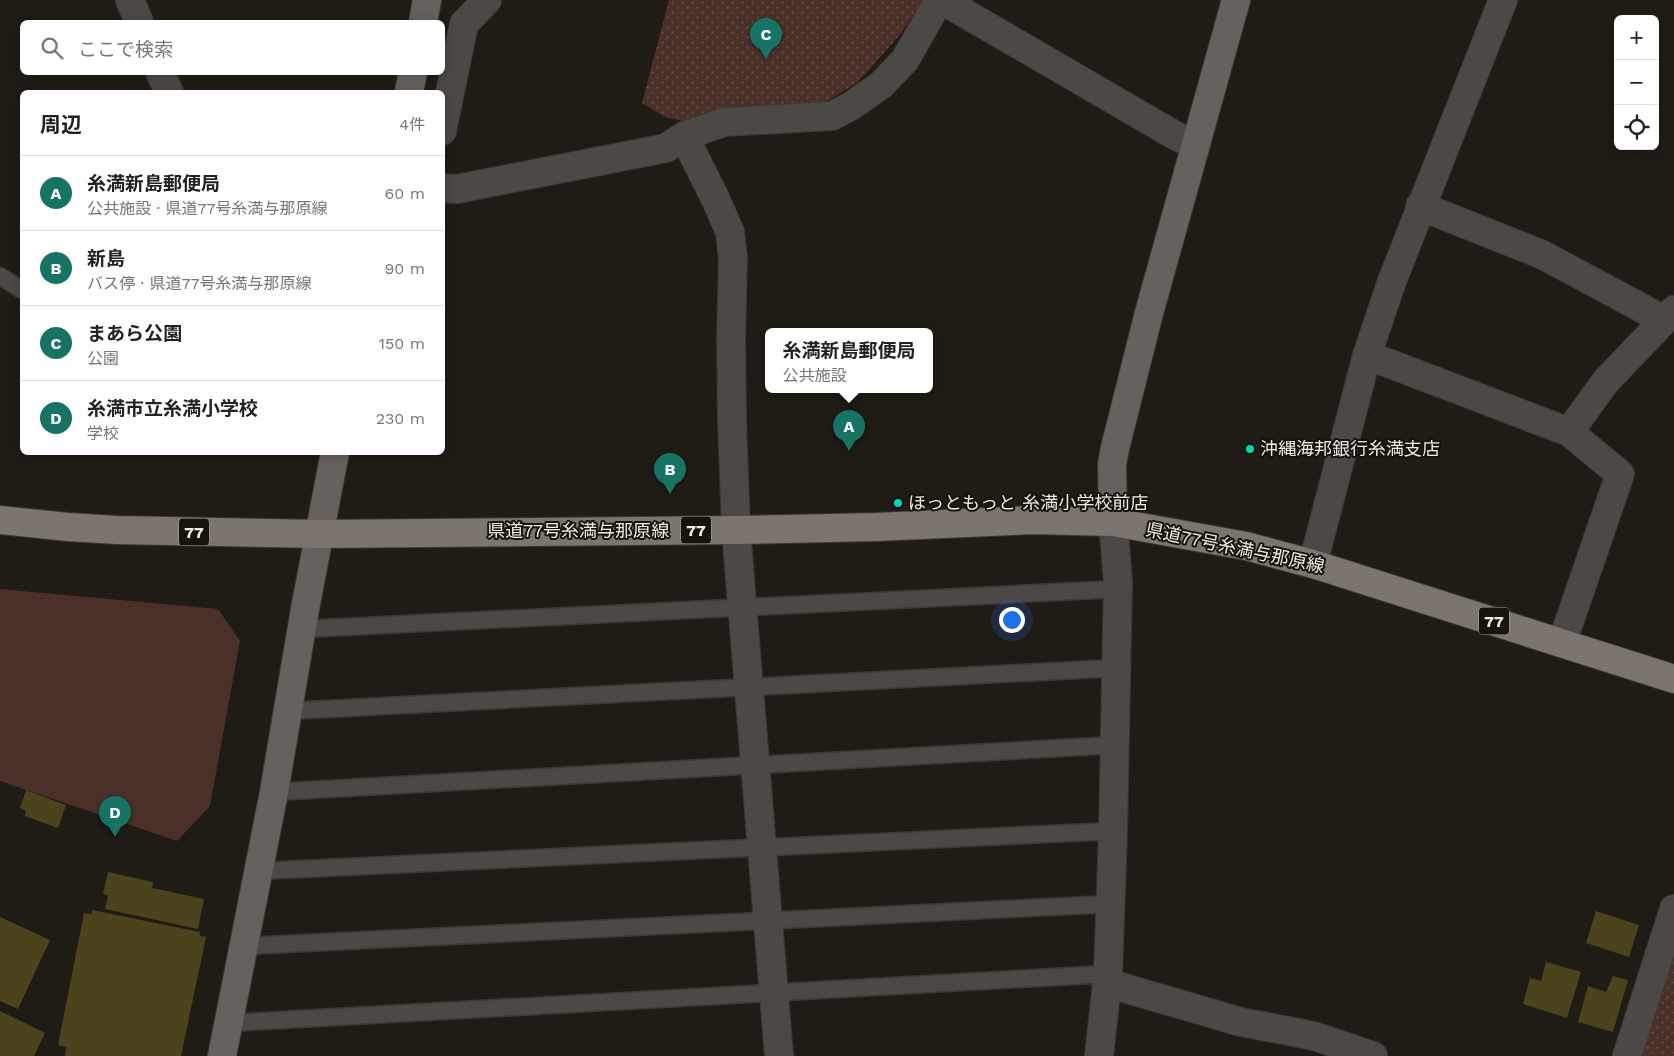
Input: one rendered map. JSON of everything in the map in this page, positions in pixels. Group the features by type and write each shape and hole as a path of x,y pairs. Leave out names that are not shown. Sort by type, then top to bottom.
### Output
{"main road":[{"name":"県道77号糸満与那原線","path":"0,520 117,530 320,534 736,530 876,527 1032,520 1112,522 1246,546 1313,564 1674,679"}],"street":[{"path":"130,0 138,20"},
{"path":"423,20 427,0"},
{"path":"445,116 464,24 487,0"},
{"path":"445,188 456,190 666,148 684,136 724,122 832,116 851,106 881,85 905,60 941,0 1176,136 1196,145"},
{"path":"1099,1056 1107,979 1116,744 1118,589 1112,522 1112,472 1115,448 1149,313 1236,0"},
{"path":"1313,564 1367,355 1420,206 1503,0"},
{"path":"161,75 168,90"},
{"path":"409,90 412,75"},
{"path":"684,136 730,232 733,259 732,402 736,530 744,608 779,1056"},
{"path":"1420,206 1543,255 1669,315 1606,381 1569,432"},
{"path":"1367,355 1569,432 1620,474 1562,643"},
{"path":"222,1056 274,792 334,455"},
{"path":"1628,1056 1674,909"},
{"path":"1107,979 1241,1022 1314,1036 1373,1056"}],"lane":[{"path":"0,276 20,289"},
{"path":"302,629 1118,589"},
{"path":"288,711 1116,668"},
{"path":"274,792 1116,744"},
{"path":"258,871 1113,830"},
{"path":"244,946 1111,904"},
{"path":"228,1023 774,993 1107,979"}],"shaded area":[{"path":"669,0 923,0 900,35 858,82 811,111 687,122 665,117 642,103"},
{"path":"0,589 218,609 240,641 210,806 177,841 0,781"},
{"path":"1674,947 1674,1056 1638,1056"}],"building":[{"path":"26,790 66,805 58,828 25,816 26,811 20,808"},
{"path":"108,872 153,882 152,888 204,899 198,929 105,909 108,895 103,894"},
{"path":"92,910 200,932 200,936 206,937 181,1056 65,1056 66,1047 58,1045 84,913 92,914"},
{"path":"1596,911 1639,925 1629,957 1586,943"},
{"path":"0,917 50,940 18,1009 0,1001"},
{"path":"1546,962 1581,972 1567,1018 1523,1004 1530,978 1541,981"},
{"path":"1613,976 1628,980 1613,1032 1578,1022 1588,986 1606,992"},
{"path":"0,1011 45,1033 34,1056 0,1056"}],"place":[{"name":"まあら公園","path":"766,59"},
{"name":"沖縄海邦銀行糸満支店","path":"1250,449"},
{"name":"糸満新島郵便局","path":"849,451"},
{"name":"新島","path":"670,494"},
{"name":"ほっともっと 糸満小学校前店","path":"898,503"},
{"name":"糸満市立糸満小学校","path":"115,837"}]}
